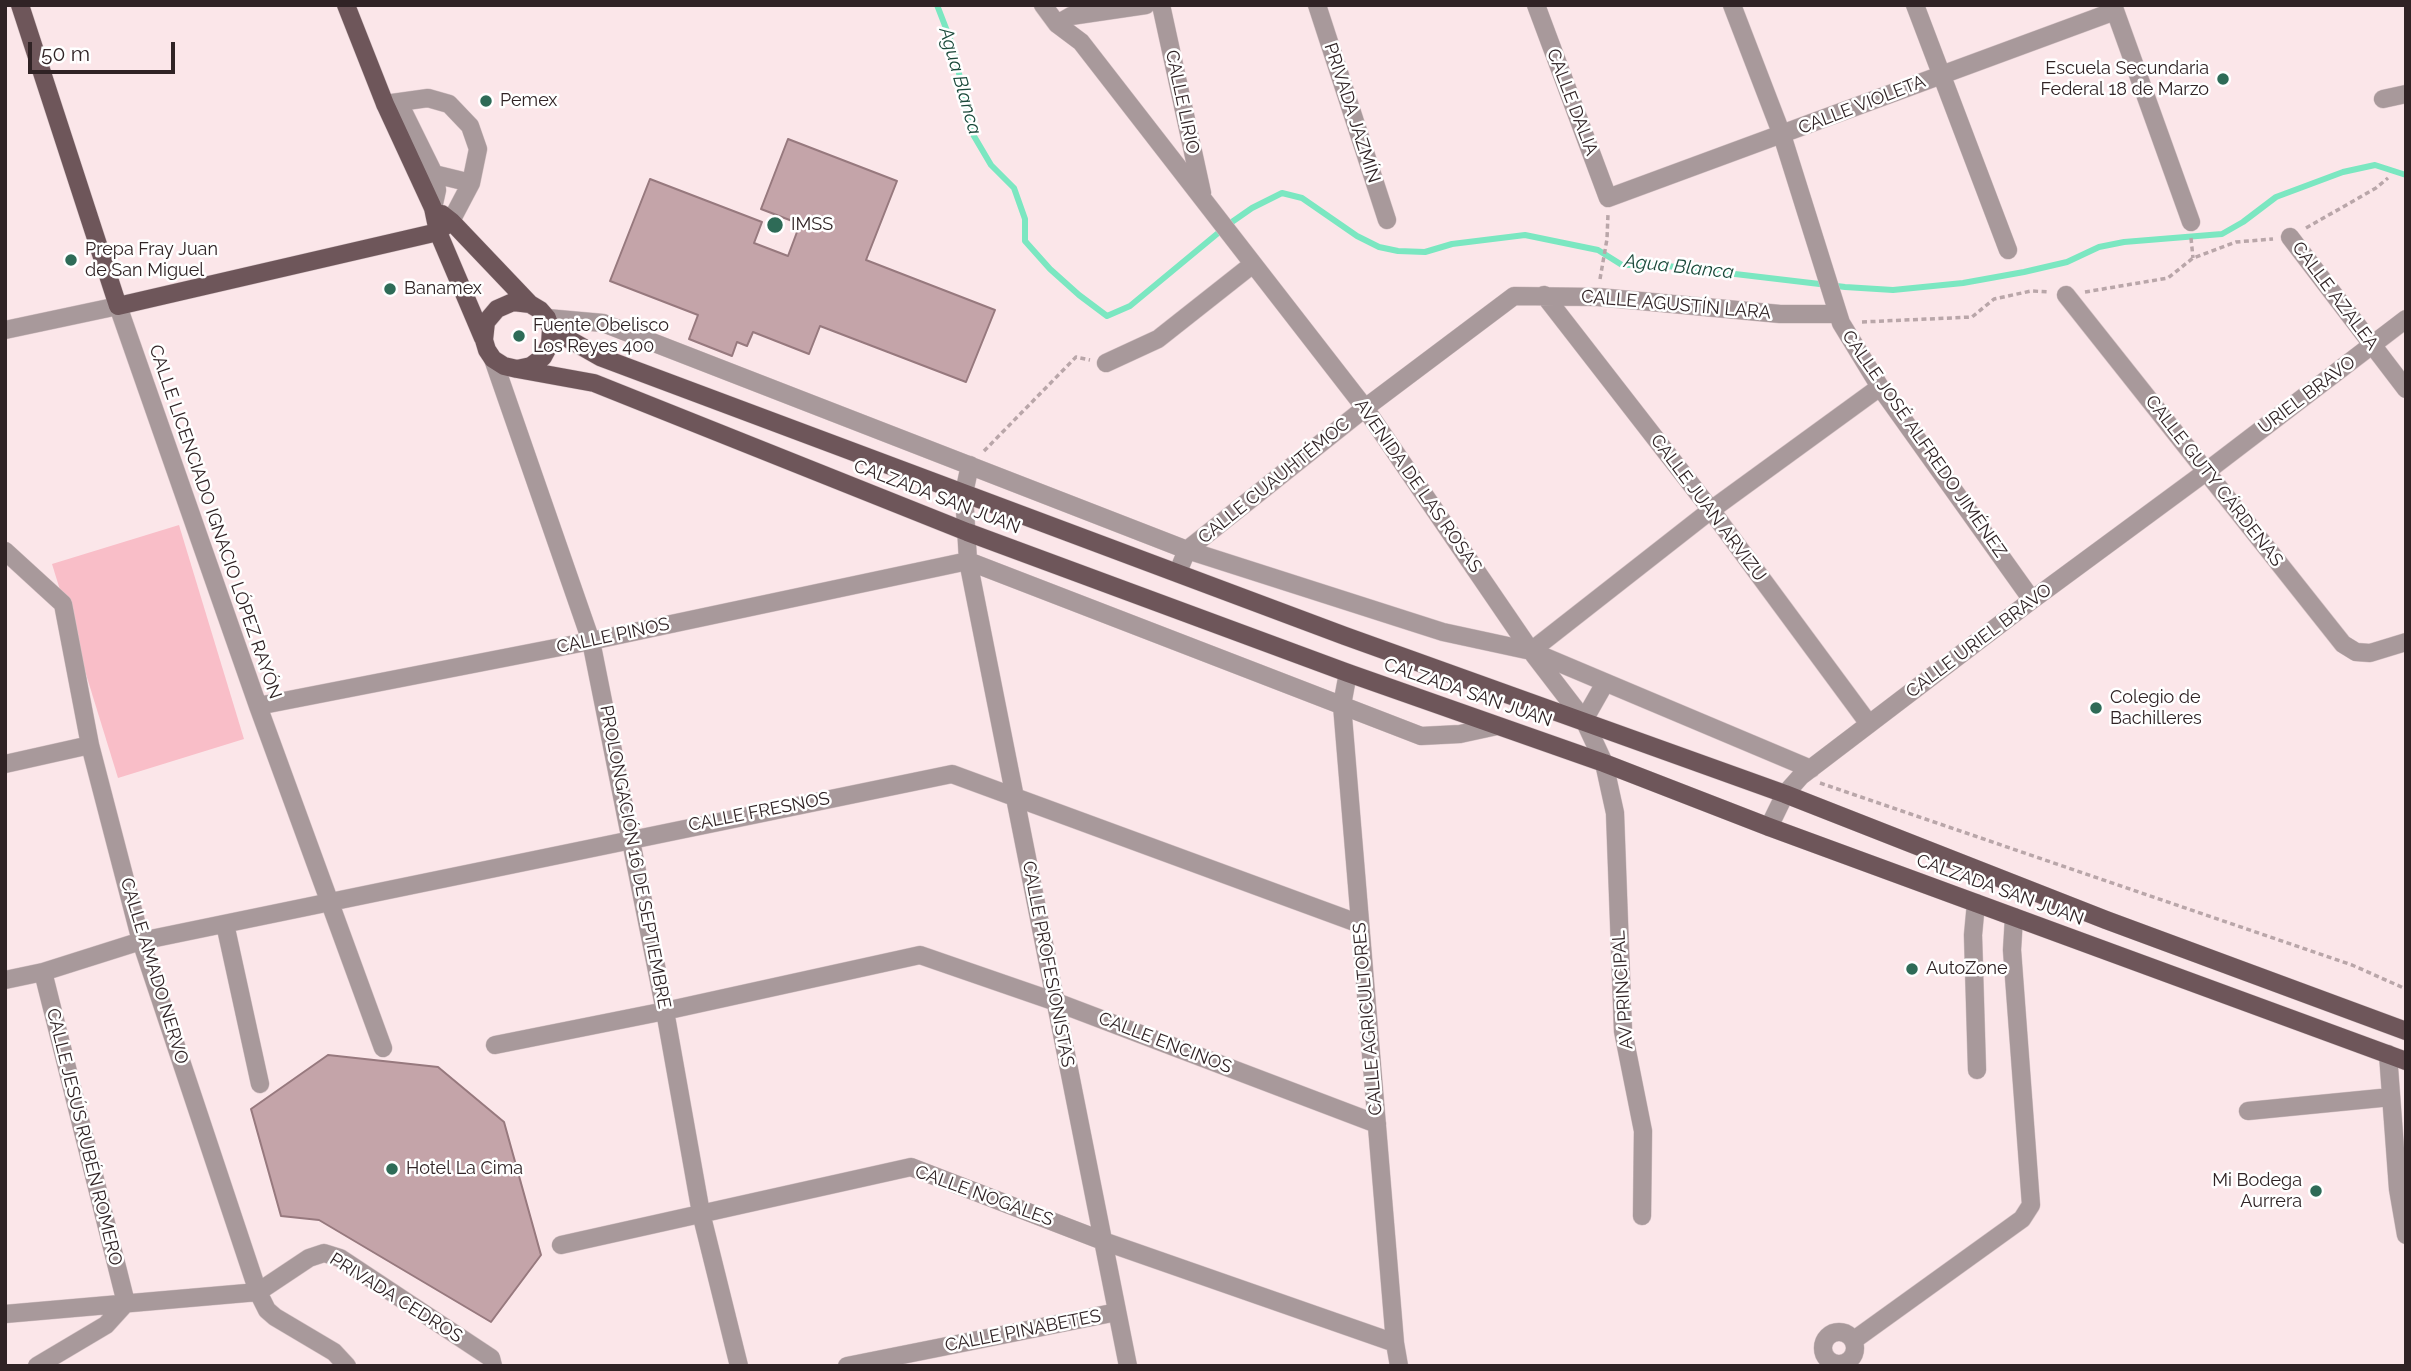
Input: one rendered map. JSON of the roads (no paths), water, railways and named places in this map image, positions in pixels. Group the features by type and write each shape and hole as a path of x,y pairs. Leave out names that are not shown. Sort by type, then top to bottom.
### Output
{"main road":[{"name":"CALLE LICENCIADO IGNACIO LÓPEZ RAYÓN","path":"19,5 118,306"},
{"path":"346,5 392,104 433,208 445,226 530,304 540,310 549,324 550,344 543,357 531,366 517,369 504,366 493,359 445,226"},
{"path":"118,306 445,226"},
{"path":"484,340 486,323 497,309 513,302 530,304"},
{"name":"CALZADA SAN JUAN","path":"549,324 600,357 1345,636 1784,794 2106,920 2406,1031"},
{"path":"594,383 600,357"},
{"name":"CALZADA SAN JUAN","path":"517,369 594,383 968,532 1348,673 1604,763 1769,827 2406,1061"}],"street":[{"path":"1043,5 1064,15 1146,5"},
{"name":"CALLE LIRIO","path":"1161,5 1203,199"},
{"name":"PRIVADA JAZMÍN","path":"1317,5 1387,220"},
{"name":"CALLE DALIA","path":"1536,5 1608,198"},
{"name":"CALLE JOSÉ ALFREDO JIMÉNEZ","path":"1732,5 1782,135 1838,313 1880,387 2032,600"},
{"path":"1915,5 2008,250"},
{"path":"2114,8 2191,222"},
{"name":"CALLE VIOLETA","path":"1608,198 1942,75 2114,8"},
{"path":"1064,15 1081,43 1203,199"},
{"path":"2383,99 2406,94"},
{"path":"433,208 437,190 434,174 392,104 428,98 449,104 470,126 478,149 471,183 445,226"},
{"path":"434,174 471,183"},
{"name":"AVENIDA DE LAS ROSAS","path":"1203,199 1366,408 1531,651 1584,720 1604,763"},
{"name":"CALLE AZALEA","path":"2290,237 2406,389"},
{"path":"1106,363 1158,339 1249,259"},
{"name":"CALLE JUAN ARVIZU","path":"1544,295 1711,510 1869,723"},
{"name":"CALLE GUTY CÁRDENAS","path":"2066,295 2343,644 2356,652 2370,653 2406,642"},
{"name":"CALLE CUAUHTÉMOC","path":"1178,572 1188,550 1366,408 1514,296"},
{"name":"CALLE AGUSTÍN LARA","path":"1514,296 1598,297 1780,314 1838,313"},
{"path":"5,330 118,306"},
{"name":"CALLE LICENCIADO IGNACIO LÓPEZ RAYÓN","path":"118,306 258,706 383,1048"},
{"name":"URIEL BRAVO","path":"2207,471 2406,318"},
{"path":"549,324 603,323 1188,550 1443,632 1531,651 1806,772"},
{"name":"PROLONGACIÓN 16 DE SEPTIEMBRE","path":"493,359 591,641 666,1011 701,1213 739,1366"},
{"path":"1531,651 1711,510 1880,387"},
{"name":"CALLE PROFESIONISTAS","path":"970,466 964,493 968,561 1128,1366"},
{"name":"CALLE URIEL BRAVO","path":"1769,827 1784,794 1806,772 2207,471"},
{"name":"CALLE AMADO NERVO","path":"5,551 63,604 90,745 141,941 258,1292 267,1310 275,1317 334,1352 347,1366"},
{"path":"968,561 1421,736 1460,734 1497,726"},
{"name":"CALLE PINOS","path":"258,706 591,641 968,561"},
{"name":"CALLE AGRICULTORES","path":"1348,673 1342,705 1399,1366"},
{"path":"1584,720 1605,683"},
{"path":"5,764 90,745"},
{"name":"AV PRINCIPAL","path":"1604,763 1615,813 1623,1031 1643,1131 1642,1216"},
{"name":"CALLE FRESNOS","path":"5,980 43,972 141,941 952,774 1360,923"},
{"path":"1976,903 1973,935 1978,1070"},
{"path":"1854,1339 2022,1219 2031,1205 2012,950 2014,917"},
{"path":"225,924 260,1084"},
{"name":"CALLE ENCINOS","path":"495,1045 666,1011 920,955 1056,1002 1377,1124"},
{"name":"CALLE JESÚS RUBÉN ROMERO","path":"43,972 126,1303"},
{"path":"2388,1054 2398,1189 2406,1235"},
{"path":"2248,1111 2391,1097"},
{"name":"CALLE NOGALES","path":"561,1245 911,1167 1103,1241 1395,1343"},
{"name":"PRIVADA CEDROS","path":"258,1292 309,1258 324,1253 340,1258 491,1357 493,1366"},
{"path":"5,1314 258,1292"},
{"path":"37,1366 106,1325 126,1303"},
{"name":"CALLE PINABETES","path":"847,1366 1117,1312"}],"waterway":[{"name":"Agua Blanca","path":"937,5 954,49 971,131 991,165 1014,188 1025,219 1025,241 1050,269 1107,316 1130,306 1229,224 1252,208 1282,193 1302,198 1357,236 1379,247 1398,251 1425,252 1452,244 1525,235 1598,250 1622,265 1659,265 1845,287 1893,290 1963,283 2024,272 2067,262 2099,247 2124,242 2222,234 2276,197 2343,172 2375,165 2406,175"}],"place":[{"name":"Escuela Secundaria Federal 18 de Marzo","path":"2223,79"},
{"name":"Pemex","path":"486,101"},
{"name":"IMSS","path":"775,225"},
{"name":"Prepa Fray Juan de San Miguel","path":"71,260"},
{"name":"Banamex","path":"390,289"},
{"name":"Fuente Obelisco Los Reyes 400","path":"519,336"},
{"name":"Colegio de Bachilleres","path":"2096,708"},
{"name":"AutoZone","path":"1912,969"},
{"name":"Hotel La Cima","path":"392,1169"},
{"name":"Mi Bodega Aurrera","path":"2316,1191"}]}
